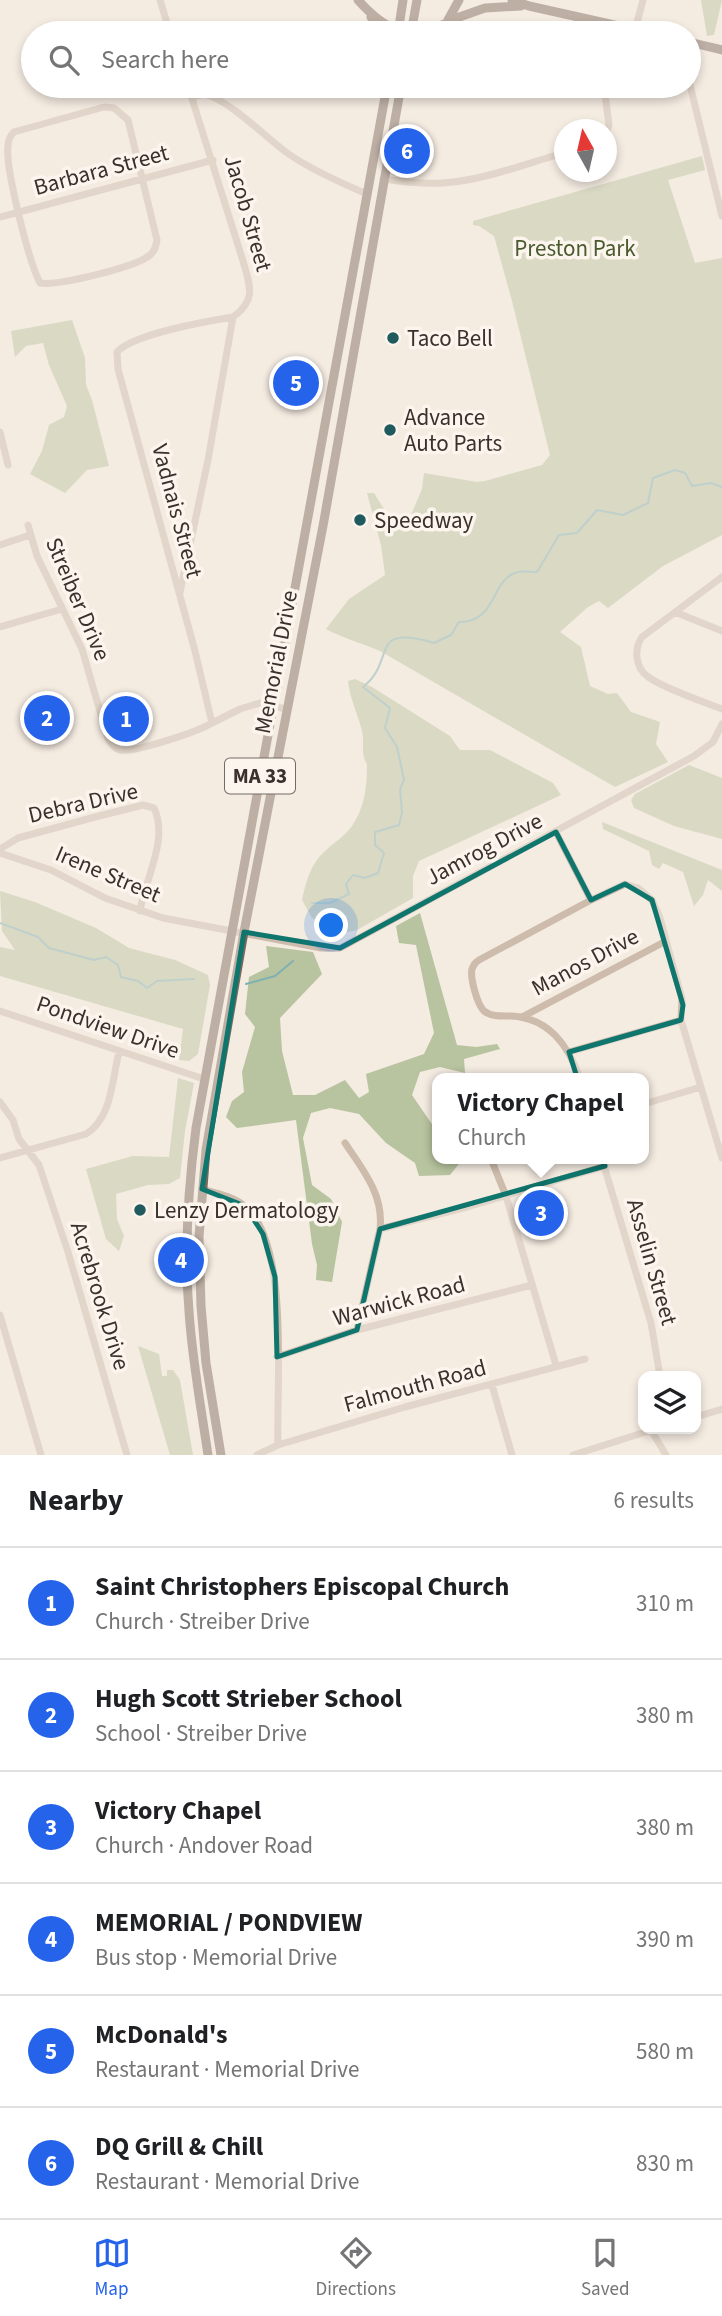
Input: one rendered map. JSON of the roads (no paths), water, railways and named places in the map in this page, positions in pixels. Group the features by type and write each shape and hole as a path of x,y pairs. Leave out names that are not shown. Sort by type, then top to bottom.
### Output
{"main road":[{"path":"358,0 381,21"},
{"path":"400,21 403,0"},
{"path":"413,21 417,0"},
{"path":"447,21 459,0"},
{"path":"512,0 582,21"},
{"path":"449,21 485,8 528,6"},
{"path":"701,45 722,50"},
{"name":"Memorial Drive","path":"208,1455 192,1345 187,1259 190,1182 204,1079 385,98"},
{"name":"Memorial Drive","path":"221,1455 206,1363 201,1306 199,1237 202,1189 244,932 323,526 399,98"},
{"path":"338,353 353,353"}],"street":[{"path":"160,0 166,21"},
{"path":"637,21 643,0"},
{"name":"Jacob Street","path":"180,594 208,460 233,317 247,305 249,282 191,98"},
{"path":"215,98 291,155 368,194"},
{"path":"606,98 608,119"},
{"path":"693,98 722,216"},
{"path":"114,107 128,120 143,177 158,240 149,257 106,272 59,283 40,283 34,271 9,163 7,147 10,136 14,132 77,113 114,107"},
{"path":"383,179 421,183 453,182 554,156"},
{"name":"Barbara Street","path":"0,217 212,160"},
{"name":"Vadnais Street","path":"212,723 180,594 121,384 117,352 123,345 135,341 233,317"},
{"path":"0,432 8,465"},
{"name":"Streiber Drive","path":"28,525 37,556 82,649 108,739 113,747 119,750 133,749 202,729 212,723"},
{"path":"0,545 30,535"},
{"path":"722,578 649,632 639,642 637,653 641,670 648,678 722,709"},
{"path":"0,627 62,609"},
{"path":"675,612 722,631"},
{"path":"212,723 240,709 260,703 286,709"},
{"name":"Jamrog Drive","path":"244,932 321,948 344,947 701,752 713,742 722,724"},
{"name":"Debra Drive","path":"0,851 19,838 143,805 154,807 159,818 157,850 143,894 141,911"},
{"path":"556,832 591,900"},
{"name":"Irene Street","path":"0,851 51,870 105,898 141,911 163,918 244,932"},
{"path":"578,1073 569,1052 548,1029 522,1017 495,1016 484,1011 478,999 472,972 475,964 591,900 622,885 638,888 654,903 666,941 682,999 681,1020 722,1158"},
{"name":"Manos Drive","path":"522,1017 666,941"},
{"name":"Pondview Drive","path":"0,1010 204,1079"},
{"path":"569,1052 681,1020"},
{"path":"0,1158 86,1134 96,1128 108,1104 119,1052"},
{"path":"649,1103 701,1087"},
{"name":"Acrebrook Drive","path":"0,1102 13,1120 19,1139 39,1165 68,1252 127,1455"},
{"path":"345,1143 378,1198 381,1212 380,1229 357,1330"},
{"path":"493,1164 506,1196 556,1365"},
{"path":"380,1229 506,1196 597,1164"},
{"name":"Asselin Street","path":"604,1164 651,1323 659,1371"},
{"path":"202,1189 245,1206 263,1234 275,1277 278,1445"},
{"name":"Warwick Road","path":"277,1357 357,1330 532,1285"},
{"path":"0,1315 41,1455"},
{"name":"Falmouth Road","path":"257,1455 278,1445 405,1407 585,1359"},
{"path":"492,1385 512,1455"},
{"path":"701,1415 722,1409"},
{"path":"573,1455 638,1434"},
{"path":"656,1434 666,1455"}],"waterway":[{"path":"312,903 330,903 349,894 346,884 353,875 365,878 378,873 384,853 375,845 375,832 399,825 402,813 400,789 404,780 397,747 385,728 390,708 363,687 373,677 391,641 413,638 434,643 451,635 459,622 471,620 487,609 507,577 520,572 537,572 559,535 577,533 597,510 623,515 648,503 653,478 675,470 685,473 692,486 711,483 722,487"},
{"path":"0,923 38,937 49,948 94,960 106,957 118,965 121,977 138,981 147,988 157,981 194,979"},
{"path":"246,984 275,976 293,961"}],"place":[{"name":"DQ Grill & Chill","path":"407,151"},
{"name":"Taco Bell","path":"393,338"},
{"name":"McDonald's","path":"296,383"},
{"name":"Advance Auto Parts","path":"390,430"},
{"name":"Speedway","path":"360,520"},
{"name":"Hugh Scott Strieber School","path":"47,718"},
{"name":"Saint Christophers Episcopal Church","path":"126,719"},
{"name":"Lenzy Dermatology","path":"140,1210"},
{"name":"Victory Chapel","path":"541,1213"},
{"name":"MEMORIAL / PONDVIEW","path":"181,1260"}],"park label":[{"name":"Preston Park","path":"575,248"}]}
